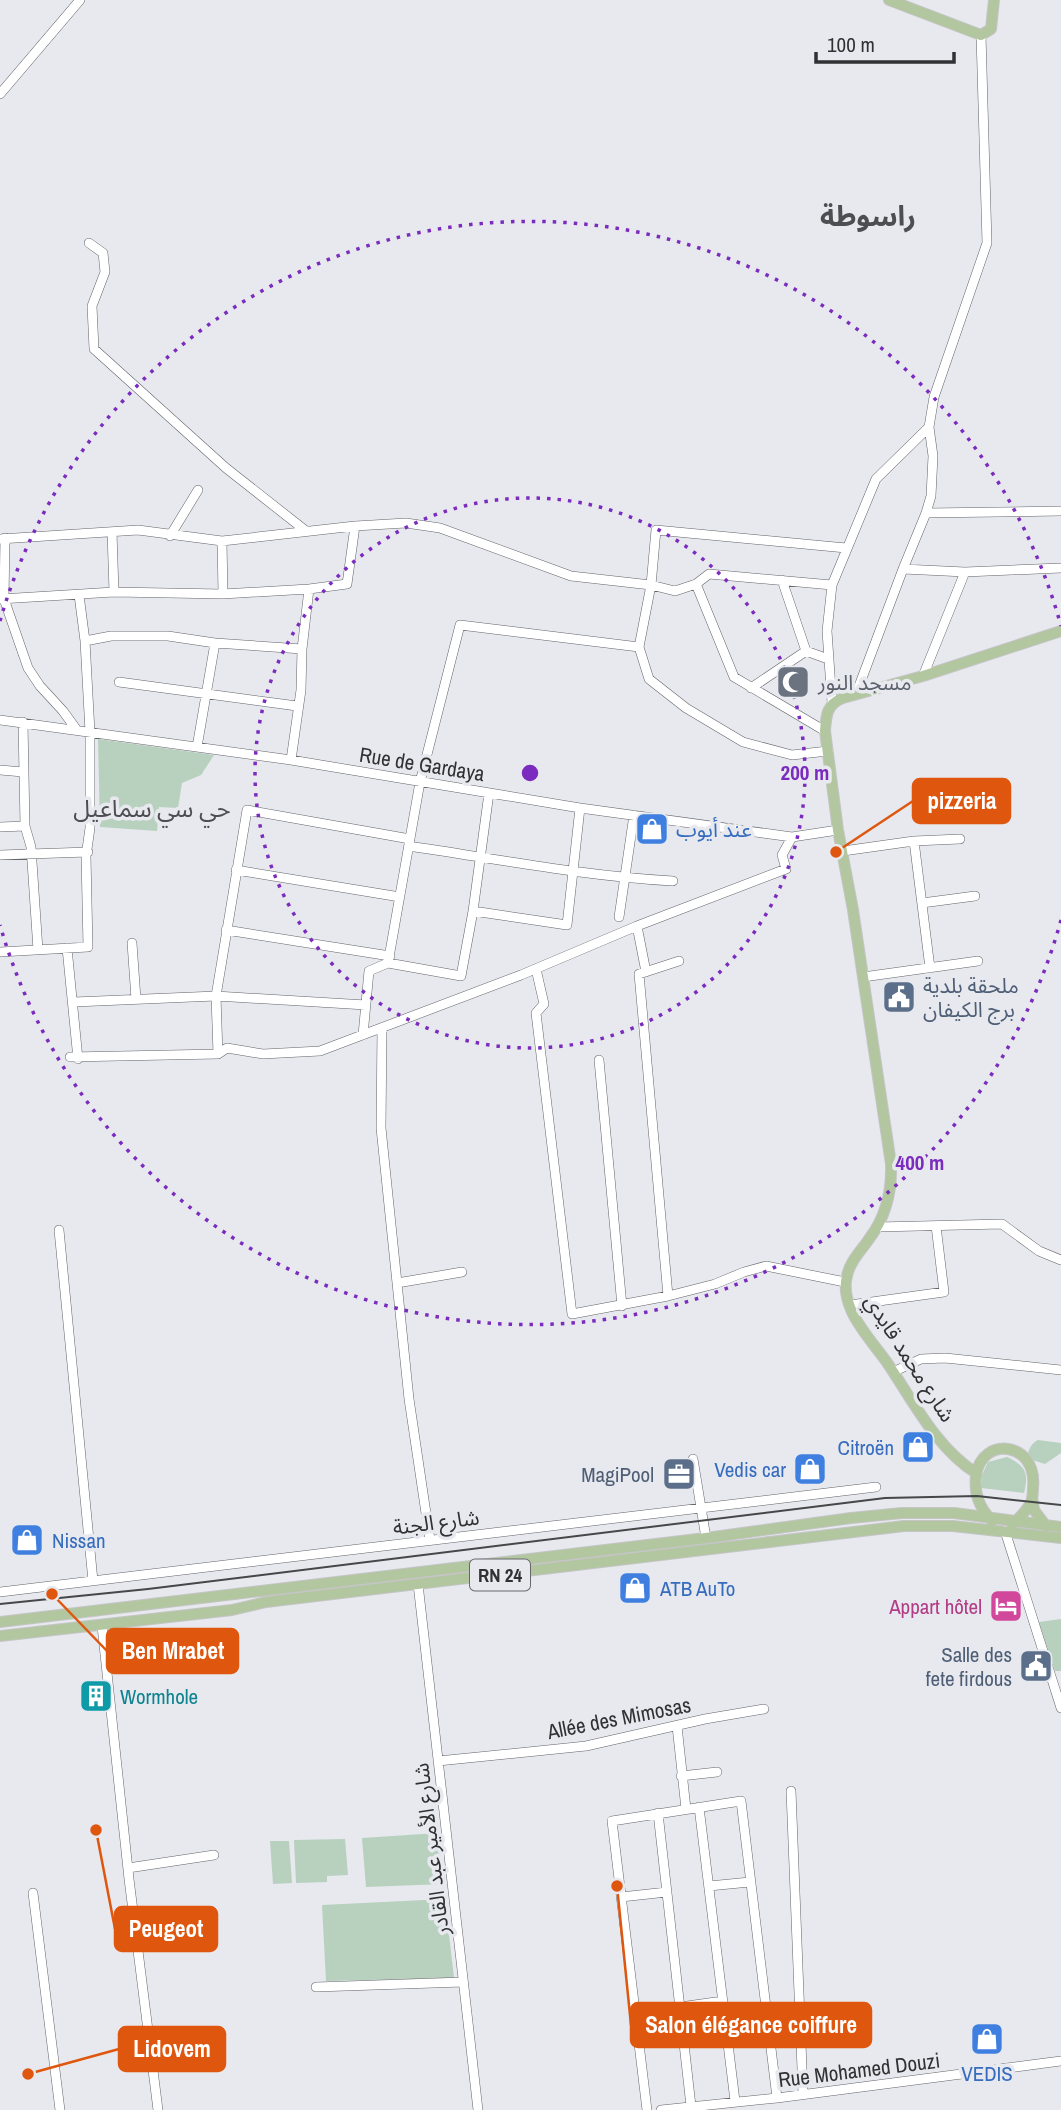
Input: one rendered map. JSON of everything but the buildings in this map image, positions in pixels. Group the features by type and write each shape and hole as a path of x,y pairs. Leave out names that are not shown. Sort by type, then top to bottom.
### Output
{"main road":[{"path":"889,0 981,35 991,29 994,0"},
{"path":"832,704 856,694 923,676 1061,631"},
{"name":"شارع محمد قايدي","path":"832,704 826,716 825,731 891,1164 888,1202 878,1227 850,1266 845,1282 856,1318 893,1373 949,1450 976,1473"},
{"path":"954,1513 970,1500 975,1491 976,1473 984,1457 1005,1448 1021,1454 1033,1470 1034,1510 1046,1525"},
{"path":"949,1450 966,1457 984,1457"},
{"path":"975,1491 989,1518 1003,1531 1027,1509 1032,1498"},
{"name":"RN 24","path":"0,1622 706,1538 851,1518 902,1513 954,1513 989,1518"},
{"path":"989,1518 1061,1527"},
{"name":"RN 24","path":"0,1636 102,1626 232,1610 266,1602 904,1526 943,1525 1061,1538"}],"street":[{"path":"0,94 80,0"},
{"path":"856,694 931,496 933,456 929,427 934,397 987,243 981,35"},
{"path":"89,243 103,253 105,272 92,306 94,349 226,468 306,531"},
{"path":"832,704 827,631 832,585 876,479 929,427"},
{"path":"170,536 198,490"},
{"path":"926,513 1061,511"},
{"path":"76,729 28,668 2,599 2,539 138,530 222,541 406,523 440,528 571,576 675,591 696,584 709,574 832,585"},
{"path":"2,599 114,592 223,594 347,584 355,526"},
{"path":"828,751 792,755 743,742 686,708 649,679 639,647 651,586 656,530 846,548"},
{"path":"112,532 114,592"},
{"path":"222,541 223,594"},
{"path":"902,569 965,572 1061,568"},
{"path":"923,676 965,572"},
{"path":"782,580 806,651"},
{"path":"696,584 734,677 825,731"},
{"path":"291,760 301,690 302,649 309,589"},
{"path":"0,952 88,947 90,732 85,641 79,595"},
{"path":"363,1035 369,971 389,959 420,782 460,625 639,647"},
{"path":"85,641 111,636 168,636 215,643 302,649"},
{"path":"197,747 215,643"},
{"path":"806,651 828,659"},
{"path":"751,688 806,651"},
{"path":"119,682 297,706"},
{"name":"Rue de Gardaya","path":"0,720 291,760 580,808 792,837 838,830"},
{"path":"23,722 24,826 32,853 38,950"},
{"path":"0,770 23,772"},
{"path":"226,930 389,959 461,976 489,793"},
{"path":"473,911 566,925 580,808"},
{"path":"218,1054 216,996 247,810 481,857 625,878 673,881"},
{"path":"619,917 634,815"},
{"path":"0,827 24,826"},
{"path":"67,948 74,1002 74,1058 218,1054 227,1048 263,1054 320,1051 536,969 637,926 786,869 782,855 792,837"},
{"path":"843,851 914,841 960,839"},
{"path":"914,841 930,968"},
{"path":"0,855 88,852"},
{"path":"236,870 400,897"},
{"path":"922,903 975,896"},
{"path":"637,926 646,972"},
{"path":"132,943 136,999"},
{"path":"668,1296 639,974 679,961"},
{"path":"863,977 978,961"},
{"path":"536,969 544,1004 536,1013 570,1312 575,1315 668,1296 715,1284 766,1266 845,1282"},
{"path":"74,1002 216,996 366,1005"},
{"path":"383,1028 381,1128 409,1399 430,1540"},
{"path":"599,1060 622,1306"},
{"path":"878,1227 1002,1224 1039,1251 1061,1260"},
{"path":"850,1305 944,1292 936,1226"},
{"path":"59,1230 93,1581"},
{"path":"397,1283 462,1272"},
{"path":"893,1373 921,1359 944,1357 1061,1370"},
{"path":"693,1459 706,1538"},
{"name":"شارع الجنة","path":"0,1592 876,1487"},
{"path":"1003,1531 1061,1708"},
{"name":"شارع الأمير عبد القادر","path":"418,1584 478,2110"},
{"path":"102,1626 158,2110"},
{"name":"Allée des Mimosas","path":"438,1761 586,1746 765,1709"},
{"path":"677,1726 686,1809"},
{"path":"681,1776 717,1772"},
{"path":"791,1791 803,2094"},
{"path":"647,2110 612,1821 741,1801 777,2098"},
{"path":"699,1807 735,2101"},
{"path":"658,1813 691,2106"},
{"path":"128,1868 215,1855"},
{"path":"709,1886 751,1882"},
{"path":"621,1897 667,1892"},
{"path":"33,1893 60,2110"},
{"path":"316,1987 463,1982"},
{"path":"680,2007 723,2001"},
{"name":"Rue Mohamed Douzi","path":"662,2110 777,2098 1061,2061"}],"green space":[{"path":"98,739 214,755 201,775 182,783 178,808 159,807 157,831 100,827"},
{"path":"1038,1440 1061,1443 1061,1453 1045,1464 1032,1460 1028,1454"},
{"path":"1007,1457 1022,1467 1026,1475 1024,1493 981,1488 982,1475 988,1462"},
{"path":"1061,1619 1061,1671 1055,1671 1039,1622"},
{"path":"438,1833 444,1884 366,1887 362,1838"},
{"path":"345,1839 348,1875 327,1876 327,1882 296,1883 294,1840"},
{"path":"270,1841 289,1841 292,1883 273,1884"},
{"path":"445,1899 454,1978 326,1981 322,1905"}],"tram line":[{"path":"0,1604 148,1589 885,1498 977,1496 1061,1505"}],"place":[{"name":"مسجد النور","path":"793,682"},
{"name":"عند أيوب","path":"652,829"},
{"name":"pizzeria","path":"836,852"},
{"name":"ملحقة بلدية برج الكيفان","path":"899,997"},
{"name":"Citroën","path":"918,1447"},
{"name":"Vedis car","path":"810,1469"},
{"name":"MagiPool","path":"679,1474"},
{"name":"Nissan","path":"27,1540"},
{"name":"ATB AuTo","path":"635,1588"},
{"name":"Ben Mrabet","path":"52,1594"},
{"name":"Appart hôtel","path":"1006,1606"},
{"name":"Salle des fete firdous","path":"1036,1666"},
{"name":"Wormhole","path":"96,1696"},
{"name":"Peugeot","path":"96,1830"},
{"name":"Salon élégance coiffure","path":"617,1886"},
{"name":"VEDIS","path":"987,2039"},
{"name":"Lidovem","path":"28,2074"}],"district":[{"name":"راسوطة","path":"868,216"},
{"name":"حي سي سماعيل","path":"152,808"}]}
